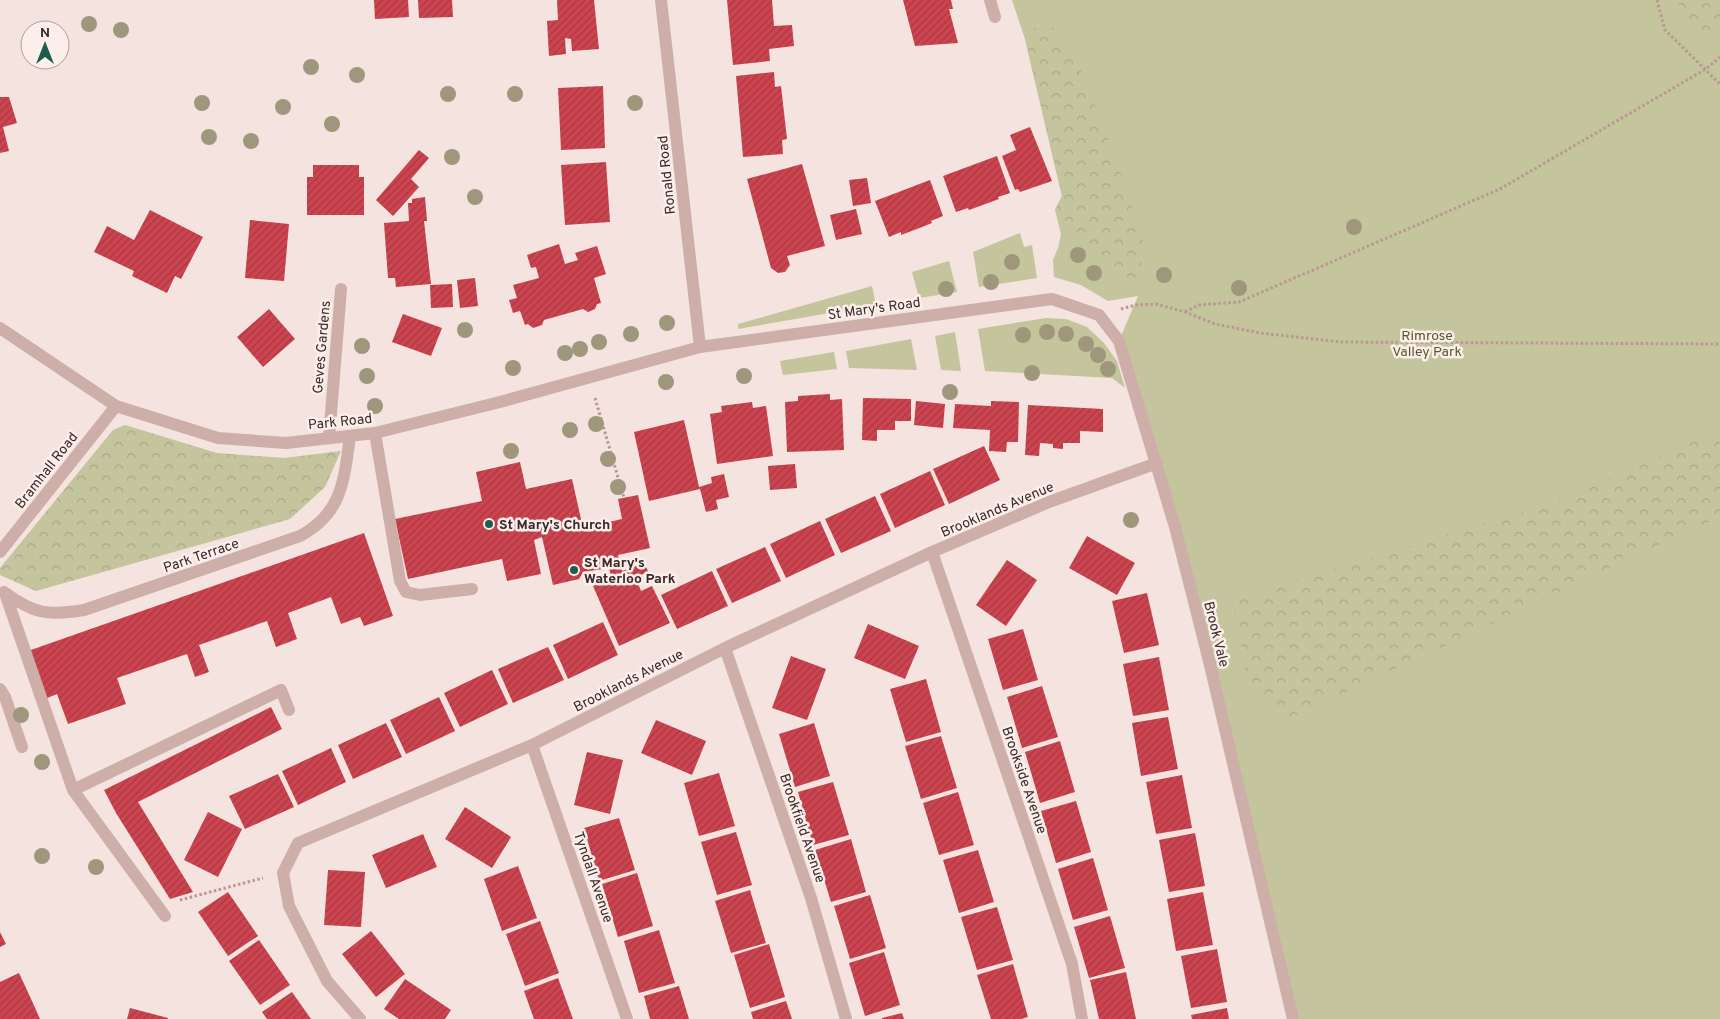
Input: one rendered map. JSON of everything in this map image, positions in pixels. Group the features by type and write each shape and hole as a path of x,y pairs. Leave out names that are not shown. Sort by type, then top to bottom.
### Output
{"street":[{"name":"Ronald Road","path":"661,0 700,347"},
{"path":"990,0 995,17"},
{"name":"Geves Gardens","path":"329,438 341,289"},
{"name":"St Mary's Road","path":"700,347 1052,299 1099,316"},
{"name":"Brook Vale","path":"1099,316 1119,341 1157,463 1209,661 1293,1019"},
{"name":"Park Road","path":"0,328 116,406 218,438 286,442 375,433 496,403 700,347"},
{"name":"Bramhall Road","path":"0,552 116,406"},
{"path":"375,433 400,581 406,592 420,595 472,589"},
{"name":"Park Terrace","path":"2,591 22,606 34,610 65,613 84,610 300,536 320,523 337,502 344,482 350,436"},
{"name":"Brooklands Avenue","path":"283,873 298,843 532,746 726,648 932,552 1049,502 1157,463"},
{"name":"Brookside Avenue","path":"932,552 1072,964 1082,1019"},
{"path":"2,591 73,790 162,911"},
{"name":"Brookfield Avenue","path":"726,648 811,898 846,1019"},
{"path":"0,689 5,697 22,747"},
{"path":"73,790 281,690 289,710"},
{"name":"Tyndall Avenue","path":"532,746 627,1019"},
{"path":"283,873 289,906 327,981 360,1019"}],"path":[{"path":"1657,0 1665,30 1720,84"},
{"path":"1184,312 1199,305 1239,302 1500,189 1706,69 1720,57"},
{"path":"1099,316 1136,305 1156,304 1224,326 1260,333 1342,342 1720,344"},
{"path":"595,397 624,498"},
{"path":"162,911 283,873"}],"green space":[{"name":"Rimrose Valley Park","path":"1012,0 1720,0 1720,1019 1293,1019 1209,661 1119,341 1138,296 1108,301 1081,285 1054,277 1053,260 1061,234 1055,210 1062,196 1025,39"},
{"path":"1676,0 1720,0 1720,35 1706,46"},
{"path":"1045,16 1082,72 1127,188 1144,244 1138,296 1055,210 1062,196 1025,39"},
{"path":"1020,233 1024,247 1032,245 1037,278 979,287 973,252"},
{"path":"949,261 957,292 919,298 912,272"},
{"path":"872,286 876,305 738,329 738,324"},
{"path":"1046,318 1066,319 1087,327 1104,343 1117,361 1125,388 1112,378 985,371 978,329"},
{"path":"955,332 961,371 941,370 935,336"},
{"path":"911,339 917,370 849,368 846,351"},
{"path":"834,352 837,369 783,375 780,361"},
{"path":"125,425 217,453 284,458 341,451 325,487 290,519 36,591 0,575 0,568 113,430"},
{"path":"1720,430 1720,517 1280,723 1269,696 1251,697 1232,600 1560,501"}],"building":[{"path":"374,0 408,0 409,17 375,19"},
{"path":"418,0 452,0 453,17 419,18"},
{"path":"557,0 594,0 599,49 572,51 571,39 565,38 566,54 549,56 547,21 558,20"},
{"path":"727,0 772,0 774,26 792,25 794,46 769,49 770,61 733,65"},
{"path":"903,0 951,0 953,9 949,9 958,43 915,46"},
{"path":"774,72 775,87 781,86 787,139 782,140 783,154 743,157 736,76"},
{"path":"603,86 605,148 561,150 558,88"},
{"path":"0,97 9,97 17,123 3,127 9,151 0,153"},
{"path":"1030,127 1052,181 1020,192 1018,189 1015,190 1002,156 1016,150 1010,135"},
{"path":"419,150 429,158 411,179 419,187 393,216 376,200"},
{"path":"997,156 1010,193 969,210 968,208 956,212 943,176"},
{"path":"606,162 610,222 565,225 561,165"},
{"path":"802,164 825,246 787,256 790,265 785,272 778,273 771,268 747,179"},
{"path":"313,165 359,165 359,177 364,177 364,215 307,215 307,177 313,177"},
{"path":"867,178 871,203 853,206 849,180"},
{"path":"930,180 943,216 917,229 901,235 901,232 889,237 875,201"},
{"path":"425,197 427,221 424,221 431,284 396,287 395,278 388,278 384,223 409,221 408,203 412,203 412,199"},
{"path":"856,209 862,234 836,240 830,215"},
{"path":"150,210 203,237 181,279 175,276 167,293 132,276 134,271 94,252 107,226 134,240"},
{"path":"250,220 289,224 284,281 245,278"},
{"path":"559,244 565,264 578,260 575,253 597,246 606,274 594,278 601,303 597,304 595,309 588,312 583,309 544,320 542,325 533,328 528,324 525,325 520,311 513,313 509,300 517,298 513,285 539,278 536,267 531,268 527,255"},
{"path":"475,278 478,306 460,308 457,280"},
{"path":"452,284 453,307 431,308 430,285"},
{"path":"269,309 295,339 263,367 237,337"},
{"path":"403,314 442,328 431,356 392,342"},
{"path":"830,394 830,400 842,399 844,450 787,452 785,402 798,401 798,396"},
{"path":"863,398 911,399 911,421 895,421 895,430 877,430 877,441 862,440"},
{"path":"916,401 945,404 943,428 914,425"},
{"path":"991,401 1019,402 1018,442 1007,442 1006,452 989,451 990,430 953,428 955,404 991,406"},
{"path":"752,402 753,408 766,406 773,456 717,464 710,414 722,412 721,406"},
{"path":"1028,405 1103,409 1103,432 1080,431 1080,443 1063,443 1063,449 1053,448 1053,444 1040,443 1039,456 1025,455"},
{"path":"684,420 699,487 712,483 711,477 724,474 729,497 716,500 718,509 706,512 700,489 649,501 634,432"},
{"path":"984,446 1000,480 949,504 933,469"},
{"name":"St Mary's Church","path":"520,462 526,489 572,479 583,528 622,519 618,499 638,495 650,548 618,555 622,571 644,563 648,571 636,578 641,591 652,586 670,623 619,646 593,586 611,576 609,568 583,572 579,579 553,585 542,537 534,540 541,574 507,581 502,559 408,579 395,519 482,501 476,472"},
{"path":"795,464 797,488 770,490 768,466"},
{"path":"930,471 945,505 895,528 880,494"},
{"path":"875,496 891,531 841,553 825,519"},
{"path":"820,521 835,555 786,578 770,544"},
{"path":"364,533 393,616 364,626 360,617 341,624 331,597 288,613 297,639 276,647 267,621 199,645 209,672 195,677 187,654 117,678 126,704 68,724 57,694 45,699 28,651"},
{"path":"1087,536 1135,563 1117,595 1069,568"},
{"path":"765,547 781,581 732,603 716,569"},
{"path":"1007,560 1037,580 1006,626 976,605"},
{"path":"712,571 728,606 677,629 661,595"},
{"path":"1147,593 1159,645 1124,653 1112,601"},
{"path":"603,622 618,655 568,679 553,645"},
{"path":"868,624 919,646 905,679 854,658"},
{"path":"1023,629 1038,680 1003,690 988,639"},
{"path":"548,647 564,680 513,703 498,669"},
{"path":"791,656 826,669 807,720 772,708"},
{"path":"1159,657 1169,710 1133,716 1123,664"},
{"path":"492,670 508,704 460,727 444,693"},
{"path":"926,679 941,732 906,742 890,689"},
{"path":"1042,686 1058,737 1022,748 1007,697"},
{"path":"439,697 455,731 406,754 390,720"},
{"path":"271,707 282,729 138,802 193,892 170,899 116,813 104,790"},
{"path":"1168,717 1178,769 1141,776 1132,723"},
{"path":"656,720 706,741 692,775 641,753"},
{"path":"386,723 402,757 353,779 338,745"},
{"path":"814,723 830,776 795,787 779,734"},
{"path":"941,736 957,788 921,799 905,746"},
{"path":"1060,741 1075,792 1040,803 1025,752"},
{"path":"331,748 346,782 298,805 282,771"},
{"path":"587,752 623,760 610,814 574,805"},
{"path":"719,773 735,826 699,836 684,783"},
{"path":"278,774 294,807 245,829 229,796"},
{"path":"1182,775 1192,828 1156,834 1146,782"},
{"path":"833,782 849,835 813,845 798,792"},
{"path":"958,792 974,845 939,855 923,803"},
{"path":"1076,801 1091,852 1056,863 1041,811"},
{"path":"465,807 511,837 492,868 445,839"},
{"path":"208,812 242,829 218,877 184,860"},
{"path":"619,818 635,870 599,881 584,828"},
{"path":"736,832 752,885 717,895 701,842"},
{"path":"1195,833 1205,886 1169,892 1159,840"},
{"path":"423,834 437,867 386,888 372,855"},
{"path":"851,839 866,892 831,902 815,850"},
{"path":"978,850 994,902 959,913 943,860"},
{"path":"1093,858 1108,910 1073,920 1058,869"},
{"path":"518,866 537,918 502,931 484,879"},
{"path":"328,870 365,872 361,927 324,925"},
{"path":"637,873 653,926 618,937 602,884"},
{"path":"750,890 766,943 731,953 715,901"},
{"path":"228,892 258,936 228,956 198,912"},
{"path":"1203,892 1213,945 1176,951 1167,899"},
{"path":"870,895 886,948 850,959 834,906"},
{"path":"997,907 1013,960 977,970 961,917"},
{"path":"1110,916 1125,968 1089,978 1074,927"},
{"path":"540,921 559,973 525,986 506,934"},
{"path":"659,930 675,983 639,993 624,941"},
{"path":"371,931 405,974 376,997 342,954"},
{"path":"0,932 6,944 0,947"},
{"path":"259,940 290,985 260,1005 229,961"},
{"path":"769,944 785,997 750,1008 734,955"},
{"path":"1217,949 1227,1002 1191,1008 1181,956"},
{"path":"884,952 900,1005 865,1016 849,963"},
{"path":"1013,964 1028,1017 1021,1019 991,1019 977,975"},
{"path":"1126,972 1136,1019 1099,1019 1090,980"},
{"path":"19,973 40,1019 0,1019 0,982"},
{"path":"558,978 573,1019 534,1019 524,991"},
{"path":"405,979 451,1010 445,1019 399,1019 384,1009"},
{"path":"679,986 689,1019 650,1019 644,996"},
{"path":"292,992 311,1019 267,1019 262,1012"},
{"path":"786,1001 792,1019 753,1019 751,1012"},
{"path":"130,1008 168,1018 168,1019 127,1019"},
{"path":"1227,1008 1229,1019 1192,1019 1191,1015"},
{"path":"902,1013 904,1019 882,1019 882,1018"}],"place":[{"name":"St Mary's Church","path":"489,524"},
{"name":"St Mary's Waterloo Park","path":"574,570"}]}
